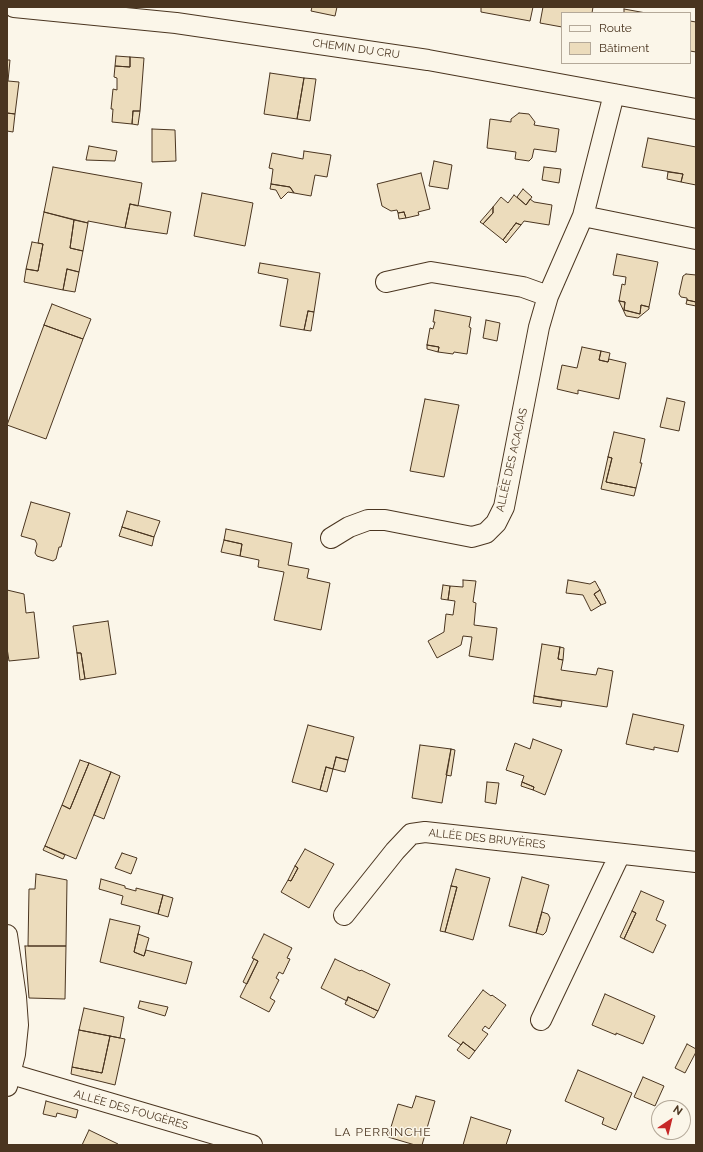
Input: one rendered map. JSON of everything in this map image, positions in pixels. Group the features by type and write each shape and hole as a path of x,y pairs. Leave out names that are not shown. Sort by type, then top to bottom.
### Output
{"street":[{"name":"CHEMIN DU CRU","path":"14,7 176,23 428,60 696,109"},
{"name":"ALLÉE DES ACACIAS","path":"331,538 368,520 385,520 472,536 486,533 496,523 504,507 540,327 548,296 583,216 614,94"},
{"path":"583,216 696,239"},
{"path":"386,282 431,272 523,288 548,296"},
{"name":"ALLÉE DES BRUYÈRES","path":"344,915 395,851 411,834 425,832 696,862"},
{"path":"541,1020 620,854"},
{"path":"7,935 16,997 18,1025 15,1054 9,1081"},
{"name":"ALLÉE DES FOUGÈRES","path":"9,1081 252,1145"}],"building":[{"path":"312,7 337,7 335,16 311,11"},
{"path":"481,7 533,7 530,21 481,12"},
{"path":"543,7 593,7 592,12 561,12 561,27 540,23"},
{"path":"624,9 640,12 624,12"},
{"path":"691,21 696,22 696,52 691,51"},
{"path":"116,56 130,57 130,67 115,66"},
{"path":"130,57 144,58 140,111 133,111 132,124 112,122 113,109 111,109 113,89 117,90 117,78 114,77 115,66 130,67"},
{"path":"7,60 10,60 8,81 19,82 15,114 7,113"},
{"path":"270,73 304,78 297,119 264,114"},
{"path":"304,78 316,79 310,121 297,119"},
{"path":"133,111 140,111 138,125 132,124"},
{"path":"7,113 15,114 13,132 7,131"},
{"path":"519,113 529,114 535,122 534,125 559,129 556,152 534,149 532,158 529,161 515,159 516,152 487,148 490,119 511,122 511,119"},
{"path":"152,129 175,130 176,161 152,162"},
{"path":"648,138 696,147 696,185 681,182 683,174 642,167"},
{"path":"89,146 117,151 115,161 86,160"},
{"path":"304,151 331,155 327,177 315,175 311,196 294,193 290,187 271,184 273,169 269,168 272,153 303,159"},
{"path":"434,161 452,165 448,189 429,186"},
{"path":"53,167 142,183 138,206 130,204 125,228 88,221 88,223 44,212"},
{"path":"544,167 561,169 559,183 542,180"},
{"path":"668,172 683,174 681,182 667,179"},
{"path":"421,173 430,209 418,212 419,215 406,218 404,212 398,213 397,210 391,211 382,206 377,184"},
{"path":"271,184 290,187 294,193 288,192 281,199 276,190 270,189"},
{"path":"523,189 532,197 526,205 517,197"},
{"path":"202,193 253,203 245,246 194,236"},
{"path":"514,195 526,205 530,199 534,202 552,205 549,225 524,221 521,225 516,223 503,240 483,224 493,213 493,207 501,197 508,203"},
{"path":"130,204 171,212 167,234 125,228"},
{"path":"493,207 493,213 483,224 480,222"},
{"path":"44,212 74,220 70,248 83,251 79,272 67,269 63,290 24,282 26,269 38,271 43,244 38,243"},
{"path":"404,212 406,218 399,219 398,213"},
{"path":"74,220 88,223 83,251 70,248"},
{"path":"516,223 521,225 506,243 503,240"},
{"path":"32,242 43,244 38,271 26,269"},
{"path":"617,254 658,262 649,307 641,305 640,314 624,310 625,302 619,301 622,284 625,285 626,277 613,275"},
{"path":"260,263 320,273 314,312 308,311 304,330 280,326 288,279 258,273"},
{"path":"67,269 79,272 75,292 63,290"},
{"path":"686,274 696,275 696,302 687,300 687,298 681,297 679,294 683,276"},
{"path":"687,300 696,302 696,306 686,304"},
{"path":"619,301 625,302 624,310 640,314 641,305 649,307 649,309 638,318 626,316"},
{"path":"52,304 91,319 83,339 44,325"},
{"path":"435,310 471,317 467,354 438,352 439,347 427,345 430,328 433,329 435,322 433,322"},
{"path":"308,311 314,312 311,331 304,330"},
{"path":"486,320 500,323 497,341 483,338"},
{"path":"44,325 83,339 46,439 7,425"},
{"path":"427,345 439,347 438,352 427,349"},
{"path":"582,347 601,351 599,360 608,362 609,359 626,363 619,399 578,390 578,394 557,389 562,365 577,368"},
{"path":"601,351 610,353 608,362 599,360"},
{"path":"667,398 685,402 679,431 660,427"},
{"path":"425,399 459,405 444,477 410,471"},
{"path":"614,432 645,439 640,463 642,463 636,488 606,482 612,458 608,457"},
{"path":"608,457 612,458 606,482 636,488 634,496 601,489"},
{"path":"31,502 70,513 61,547 59,547 56,559 53,561 37,556 35,553 37,544 35,540 21,536"},
{"path":"127,511 160,521 154,537 122,527"},
{"path":"122,527 154,537 152,546 119,536"},
{"path":"226,529 292,543 288,565 309,569 307,578 330,583 321,630 274,620 284,572 258,567 259,560 240,556 242,544 224,540"},
{"path":"224,540 242,544 240,556 221,552"},
{"path":"463,580 476,581 473,602 476,603 474,625 497,628 493,660 469,656 472,637 463,636 461,645 437,658 428,641 444,632 446,614 453,615 455,601 448,600 450,586 463,587"},
{"path":"568,580 590,584 595,581 600,590 594,594 601,605 591,611 583,595 566,593"},
{"path":"443,585 450,586 448,600 441,599"},
{"path":"7,590 24,594 26,613 34,612 39,658 9,661 7,648"},
{"path":"600,590 606,603 601,605 594,594"},
{"path":"108,621 116,674 85,679 81,653 77,653 73,626"},
{"path":"542,644 560,647 558,659 563,660 561,670 596,675 598,668 613,671 607,707 534,696"},
{"path":"560,647 564,648 563,660 558,659"},
{"path":"77,653 81,653 85,679 80,680"},
{"path":"534,696 562,701 561,707 533,703"},
{"path":"633,714 684,725 678,752 654,747 654,750 626,744"},
{"path":"308,725 354,737 348,760 336,757 333,769 326,767 320,790 292,782"},
{"path":"533,739 562,750 545,795 533,790 534,787 522,782 524,776 506,770 515,743 530,749"},
{"path":"420,745 451,749 442,803 412,798"},
{"path":"451,749 455,750 451,776 446,775"},
{"path":"336,757 348,760 345,772 333,769"},
{"path":"80,760 89,763 70,809 62,805"},
{"path":"89,763 111,772 76,859 45,846 62,805 70,809"},
{"path":"326,767 333,769 327,792 320,790"},
{"path":"111,772 120,776 104,819 94,815"},
{"path":"487,782 499,783 496,804 485,802"},
{"path":"522,782 534,787 533,790 521,786"},
{"path":"45,846 65,855 63,859 43,850"},
{"path":"305,849 334,864 309,908 281,892 288,880 291,881 298,868 295,866"},
{"path":"122,853 137,858 131,874 115,868"},
{"path":"295,866 298,868 291,881 288,880"},
{"path":"456,869 490,878 473,940 445,932 457,887 451,886"},
{"path":"36,874 67,880 66,946 28,946 29,889 35,889"},
{"path":"522,877 549,885 536,933 509,926"},
{"path":"101,879 136,891 136,888 163,895 158,914 121,904 123,896 99,889"},
{"path":"451,886 457,887 445,932 440,931"},
{"path":"641,891 664,901 656,920 666,925 653,953 624,939 636,913 632,911"},
{"path":"163,895 173,898 168,917 158,914"},
{"path":"632,911 636,913 624,939 620,937"},
{"path":"542,912 548,914 550,918 546,932 543,935 536,933"},
{"path":"110,919 140,926 134,952 144,956 146,950 192,962 186,984 100,962"},
{"path":"138,934 149,938 144,956 134,952"},
{"path":"264,934 292,948 287,958 290,959 283,974 279,972 276,978 279,980 270,998 275,1001 269,1012 240,997 258,961 252,958"},
{"path":"25,946 66,946 65,999 29,998"},
{"path":"254,959 258,961 247,984 243,982"},
{"path":"335,959 390,984 378,1011 348,997 347,1001 321,988"},
{"path":"483,990 506,1005 489,1029 485,1026 482,1030 488,1034 475,1051 463,1042 461,1045 448,1036"},
{"path":"605,994 655,1016 643,1044 592,1025"},
{"path":"348,997 378,1011 374,1018 345,1004"},
{"path":"140,1001 168,1007 165,1016 138,1008"},
{"path":"84,1008 124,1017 120,1038 79,1030"},
{"path":"79,1030 110,1036 102,1073 72,1067"},
{"path":"110,1036 125,1039 115,1085 71,1074 72,1067 102,1073"},
{"path":"463,1042 475,1051 469,1059 457,1050"},
{"path":"687,1044 696,1049 696,1052 685,1073 675,1068"},
{"path":"578,1070 632,1093 616,1130 602,1124 604,1118 565,1101"},
{"path":"643,1077 664,1086 658,1100 651,1100 651,1104 634,1097"},
{"path":"416,1096 435,1101 422,1145 415,1145 388,1137 398,1104 412,1108"},
{"path":"46,1101 78,1110 76,1118 57,1113 56,1117 43,1114"},
{"path":"471,1117 511,1130 506,1145 463,1145"},
{"path":"89,1130 118,1144 82,1145"}],"district":[{"name":"LA PERRINCHE","path":"383,1132"}]}
